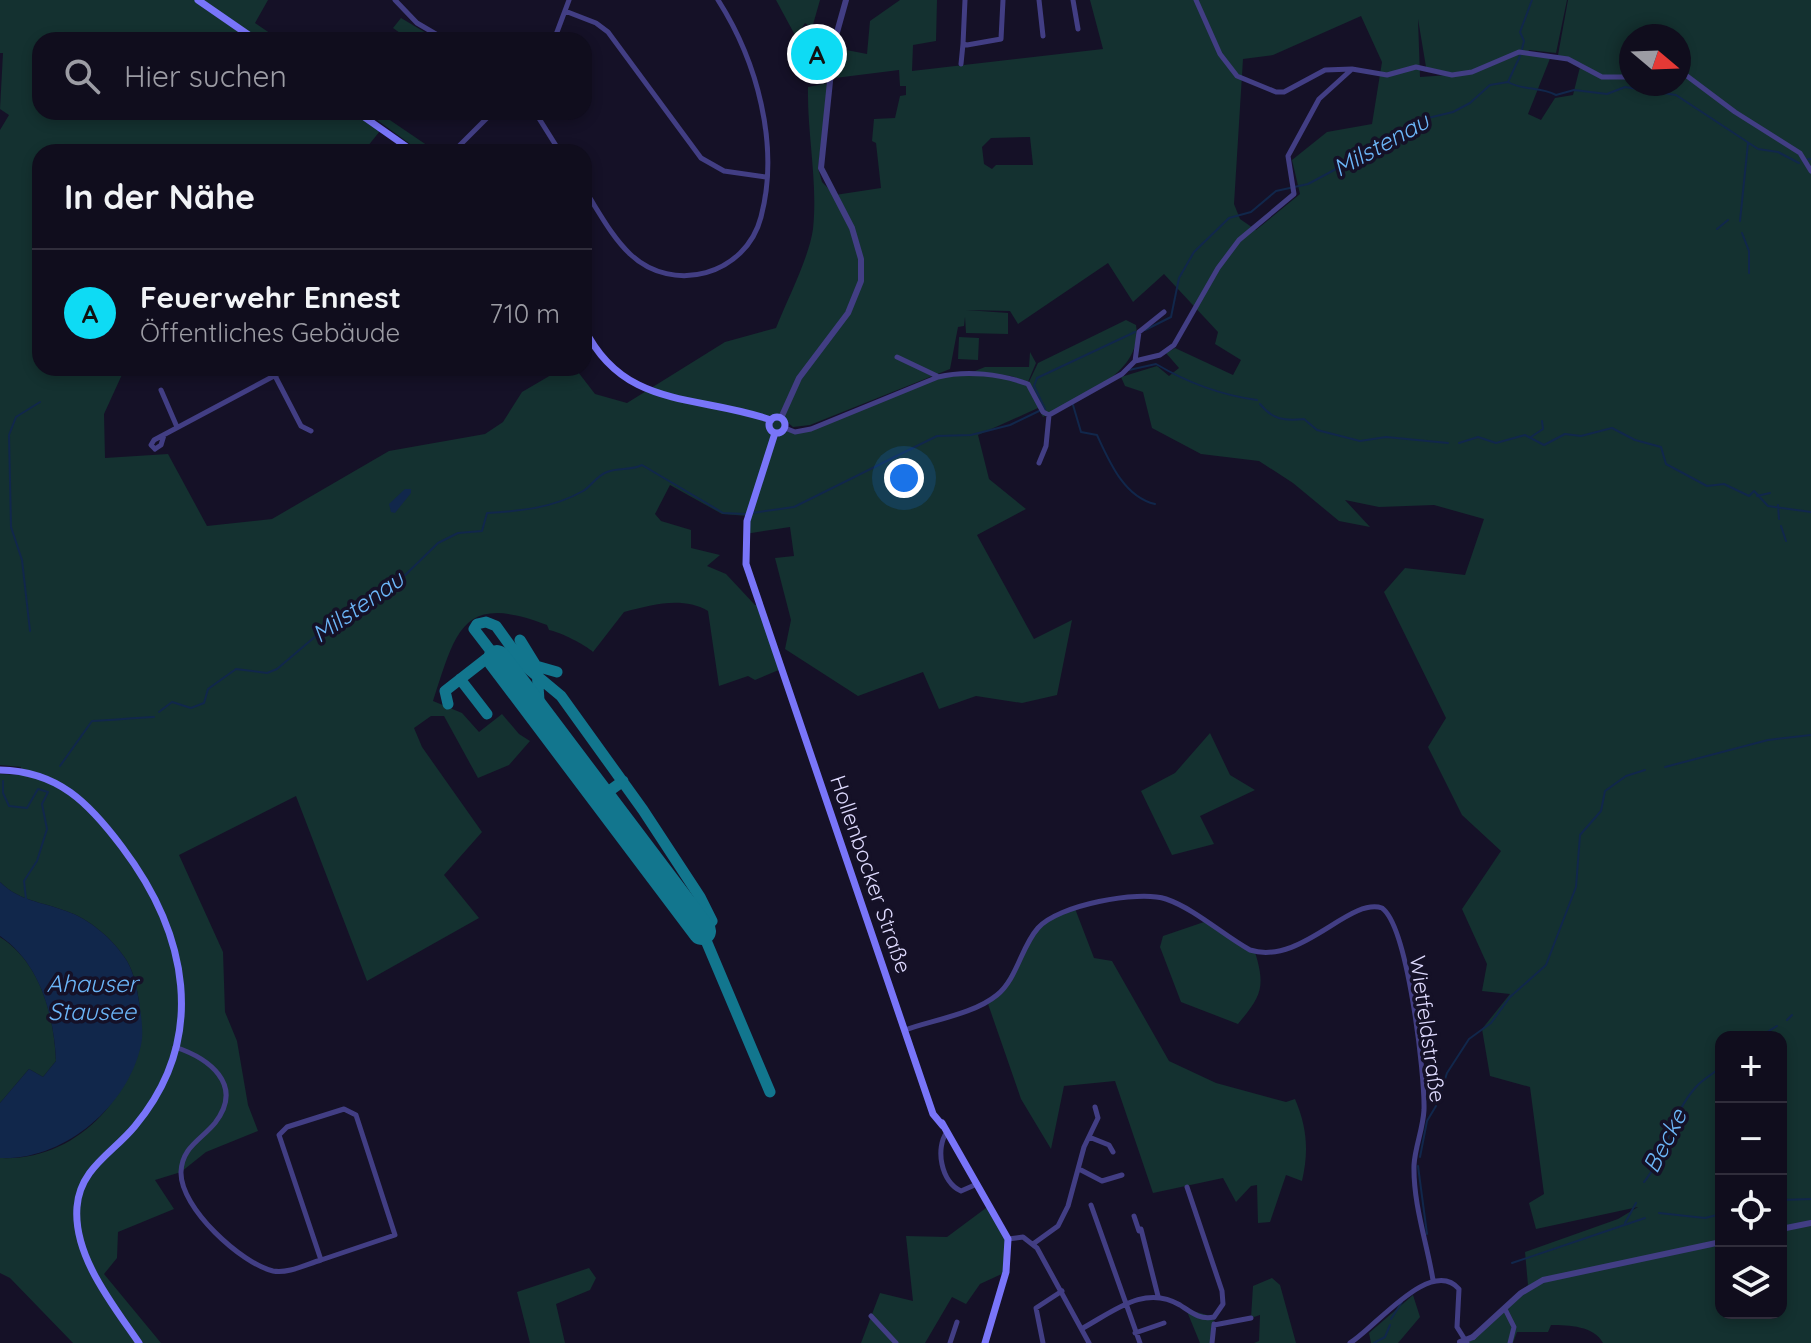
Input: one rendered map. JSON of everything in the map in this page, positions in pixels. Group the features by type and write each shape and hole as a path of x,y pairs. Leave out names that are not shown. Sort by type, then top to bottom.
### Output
{"main road":[{"path":"198,0 244,32"},
{"path":"368,120 403,144"},
{"path":"592,340 624,380 646,391 771,420 781,418 785,428 775,433 770,427 771,420"},
{"name":"Hollenbocker Straße","path":"775,433 749,513 745,556 928,1096 1008,1239"},
{"path":"0,770 36,774 64,786 100,819 136,867 160,910 178,959 182,1012 175,1047 150,1104 133,1129 89,1172 77,1209 79,1236 88,1260 139,1343"},
{"path":"985,1343 1006,1272 1008,1239"}],"street":[{"path":"395,0 417,23 432,32"},
{"path":"557,32 569,0"},
{"path":"592,201 629,254 662,272 690,276 715,271 743,251 761,219 766,177 764,119 746,54 718,0"},
{"path":"781,418 799,378 848,313 861,281 861,259 852,228 821,168 834,43 846,0"},
{"path":"961,64 965,0"},
{"path":"963,44 1001,39 1003,0"},
{"path":"1039,0 1043,36"},
{"path":"1073,0 1078,29"},
{"path":"1196,0 1220,54 1237,76 1249,83 1284,92 1325,70 1352,69 1387,75 1416,67 1452,75 1472,72 1513,52 1526,51 1568,59 1602,77 1619,77"},
{"path":"565,11 596,23 608,32 701,158 724,171 766,177"},
{"path":"1044,411 1118,376 1135,361 1160,355 1174,344 1228,254 1255,223 1294,187 1288,159 1298,134 1327,88 1352,69"},
{"path":"1691,79 1735,112 1800,153 1811,171"},
{"path":"461,144 485,120"},
{"path":"540,120 555,144"},
{"path":"1135,361 1139,332 1164,312"},
{"path":"897,357 938,377"},
{"path":"785,428 795,432 811,429 938,377 990,374 1031,386 1044,411 1046,446 1039,463"},
{"path":"164,435 273,376"},
{"path":"276,376 301,426 311,431"},
{"path":"161,390 177,427"},
{"name":"Wietfeldstraße","path":"905,1030 993,998 1003,989 1038,927 1053,915 1072,907 1160,898 1259,952 1309,941 1363,908 1382,908 1393,920 1399,940 1416,1027 1424,1112 1414,1164 1433,1280"},
{"path":"175,1047 210,1062 222,1080 224,1092 218,1119 191,1145 182,1164 183,1187 196,1213 210,1229 271,1270 284,1271 321,1260 395,1235 351,1109 287,1127 279,1135 321,1260"},
{"path":"1033,1244 1058,1226 1068,1206 1098,1118 1095,1107"},
{"path":"945,1129 941,1160 949,1179 961,1191 977,1184"},
{"path":"1089,1137 1109,1145 1113,1152"},
{"path":"1079,1169 1102,1181 1122,1175"},
{"path":"1187,1187 1222,1291 1223,1304 1214,1317 1212,1343"},
{"path":"1091,1205 1140,1343"},
{"path":"1134,1216 1158,1296"},
{"path":"1787,1228 1811,1223"},
{"path":"1008,1239 1023,1237 1033,1244 1089,1343"},
{"path":"1459,1343 1473,1337 1521,1293 1543,1280 1715,1243"},
{"path":"1350,1343 1416,1289 1433,1280 1450,1280 1459,1289 1457,1327 1467,1343"},
{"path":"1043,1343 1036,1308 1062,1291"},
{"path":"1083,1328 1138,1298 1158,1296 1201,1317 1214,1317"},
{"path":"1505,1309 1514,1327 1510,1343"},
{"path":"871,1316 896,1343"},
{"path":"1214,1325 1251,1318"},
{"path":"950,1343 957,1322"},
{"path":"1135,1333 1164,1323"}],"green space":[{"path":"0,0 268,0 255,23 268,32 32,32 32,120 366,120 380,131 369,144 32,144 32,376 121,376 104,414 105,458 168,454 207,526 272,519 389,451 485,434 503,422 522,392 549,376 581,376 595,394 627,403 725,342 776,328 802,266 813,229 808,87 829,83 818,168 822,182 835,195 881,188 876,143 872,141 874,119 895,118 900,96 906,95 906,86 900,86 899,70 835,78 836,48 867,54 870,21 900,0 937,0 936,41 913,45 912,71 1103,49 1090,0 1567,0 1556,53 1529,50 1528,53 1551,56 1528,114 1541,120 1555,98 1573,95 1580,67 1558,55 1568,0 1811,0 1811,1343 1603,1343 1587,1330 1551,1325 1548,1332 1517,1332 1513,1343 1467,1343 1528,1285 1525,1252 1618,1219 1638,1207 1536,1229 1529,1203 1544,1194 1530,1087 1490,1076 1482,1029 1510,994 1482,991 1487,964 1462,909 1501,851 1462,815 1428,747 1446,718 1384,592 1405,568 1465,575 1484,519 1434,505 1379,507 1345,500 1370,527 1339,521 1293,483 1259,461 1201,454 1152,428 1143,392 1125,386 1121,377 1157,366 1169,376 1179,368 1166,353 1175,348 1233,375 1241,360 1215,344 1218,332 1164,274 1133,302 1108,263 1018,324 1010,311 966,310 1008,313 1008,334 966,333 965,317 964,326 958,327 950,369 810,425 793,427 785,420 785,427 795,432 803,431 938,377 990,374 1028,384 1038,363 1126,320 1136,325 1136,342 1130,358 1106,382 1043,417 1038,408 978,435 989,479 1026,509 977,535 1034,639 1072,620 1057,695 1022,703 976,696 939,709 923,672 858,696 785,649 791,620 775,558 794,556 790,527 745,534 748,516 722,514 670,485 655,514 661,521 691,530 691,548 720,555 707,566 726,574 755,605 759,605 781,669 755,680 748,676 719,686 708,611 688,604 667,603 624,612 593,652 549,630 547,625 519,616 497,613 480,616 467,624 449,655 433,701 462,713 479,732 502,714 519,734 530,741 509,765 478,778 444,716 431,716 414,728 422,747 482,832 444,875 479,918 367,981 296,796 179,855 223,952 225,1012 237,1041 248,1105 258,1131 206,1152 181,1172 155,1180 174,1209 118,1232 117,1258 104,1274 161,1343 73,1343 10,1278 0,1273 0,1158 30,1156 59,1147 84,1131 105,1112 122,1088 133,1061 139,1032 139,1002 132,970 101,931 75,915 23,897 0,882 0,774 21,775 21,767 0,765 0,130 9,115 0,109 3,53 0,53","holes":["1361,16 1382,62 1372,124 1327,132 1292,160 1300,194 1256,230 1240,219 1234,204 1243,59 1273,55","1418,19 1426,67 1449,75 1420,77","1030,137 1033,165 996,165 992,169 984,164 982,147 991,138"]},
{"path":"776,0 820,0 812,28 805,23 796,37"},
{"path":"401,18 425,32 399,32 393,28"},
{"path":"377,120 390,120 425,144 410,144"},
{"path":"959,337 979,338 978,360 958,359"},
{"path":"1030,352 1036,363 1028,382 1011,376 970,373 985,367 1029,367"},
{"path":"1210,733 1230,775 1255,790 1200,816 1214,844 1172,855 1141,791 1175,773"},
{"path":"1074,906 1094,958 1112,961 1169,1061 1216,1083 1286,1102 1295,1099 1306,1139 1302,1181 1286,1175 1270,1222 1258,1223 1257,1185 1251,1186 1236,1202 1223,1178 1153,1193 1115,1081 1064,1086 1051,1149 1021,1099 987,1001 999,993 1038,927"},
{"path":"1204,922 1255,952 1261,983 1252,1006 1238,1024 1181,1002 1160,947 1163,936"},
{"path":"0,937 26,961 43,992 52,1026 56,1061 43,1077 29,1069 0,1103"},
{"path":"990,1205 1008,1239 1006,1272 980,1284 966,1304 952,1297 925,1343 861,1343 880,1293 913,1301 906,1236 947,1237"},
{"path":"589,1268 596,1278 590,1290 556,1304 565,1343 530,1343 517,1292"},
{"path":"1272,1278 1280,1285 1296,1343 1254,1343 1259,1341 1260,1315 1251,1318 1253,1286"},
{"path":"1413,1295 1420,1317 1398,1343 1371,1343 1369,1333"},
{"path":"1186,1309 1214,1317 1212,1343 1200,1343"}],"water":[{"path":"405,489 411,489 411,493 395,513 391,512 389,504"},
{"name":"Ahauser Stausee","path":"0,882 23,897 84,919 115,945 133,976 142,1024 141,1045 134,1067 108,1108 90,1126 69,1140 24,1157 0,1158 0,1103 29,1069 43,1077 56,1061 55,1044 48,1008 35,975 14,947 0,936"}],"waterway":[{"name":"Milstenau","path":"1522,49 1524,41 1520,32 1532,0"},
{"name":"Milstenau","path":"1145,330 1171,317 1179,278 1194,252 1229,218 1251,212 1276,191 1308,184 1366,153 1387,147 1428,118 1453,112 1470,103 1490,85 1508,82 1520,56"},
{"path":"1508,82 1556,95 1574,90 1607,94 1625,87 1676,95 1758,149 1778,152 1799,163"},
{"path":"1740,221 1748,143"},
{"path":"1717,229 1728,220"},
{"path":"1742,233 1749,251 1749,273"},
{"name":"Milstenau","path":"1045,409 1034,386 1037,378 1135,332"},
{"path":"1129,370 1156,364 1205,387 1257,400"},
{"path":"30,631 22,560 11,527 9,435 16,417 40,402"},
{"path":"1260,404 1279,418 1304,419 1317,430 1360,441 1386,437 1448,443"},
{"path":"1073,405 1081,432 1097,435 1126,486 1144,500 1155,504"},
{"name":"Milstenau","path":"752,513 794,507 937,436 971,435 1010,425 1039,411"},
{"path":"1531,437 1543,429 1542,421"},
{"path":"1459,443 1478,437 1496,443 1525,435 1544,445 1565,434 1581,436 1612,428 1635,440 1661,447 1666,464 1707,486 1724,484 1749,496 1754,491 1768,506 1811,512"},
{"name":"Milstenau","path":"159,712 172,702 191,708 204,703 208,689 236,669 267,673 277,669 344,612 395,585 438,543 458,533 482,531 487,513 524,510 560,501 583,491 607,472 642,465 723,513 745,514"},
{"path":"1757,496 1770,493"},
{"path":"1778,505 1779,519"},
{"path":"1781,526 1786,541"},
{"name":"Milstenau","path":"60,766 92,721 154,717"},
{"path":"1665,767 1768,740 1811,735"},
{"path":"1438,1101 1447,1073 1469,1039 1491,1023 1510,997 1546,965 1576,887 1580,835 1601,811 1605,791 1626,776 1645,770"},
{"name":"Milstenau","path":"3,781 3,793 9,806 27,808 38,789 48,792 42,804 47,829 37,861 24,881 26,899"},
{"name":"Becke","path":"1787,1020 1792,1015"},
{"name":"Becke","path":"1769,1031 1777,1026"},
{"name":"Becke","path":"1644,1182 1688,1098 1715,1072"},
{"path":"1420,1157 1427,1121 1436,1106"},
{"path":"1418,1166 1427,1234"},
{"name":"Becke","path":"1787,1200 1811,1199"},
{"name":"Becke","path":"1625,1223 1636,1203"},
{"name":"Becke","path":"1659,1213 1705,1218 1715,1216"},
{"name":"Becke","path":"1512,1263 1645,1218"},
{"path":"1391,1319 1402,1302"},
{"path":"1374,1343 1385,1337 1390,1325"}],"taxiway":[{"path":"497,659 474,629 477,624 486,622 496,626 525,666 561,696 643,810 700,897 696,907 685,908"},
{"path":"520,640 536,666 557,672"},
{"path":"448,704 445,691 486,659 497,659"},
{"path":"511,677 514,667 525,666"},
{"path":"537,670 540,716"},
{"path":"460,679 487,714"},
{"path":"601,797 623,781"},
{"path":"700,897 712,921 702,931 770,1092"}],"runway":[{"path":"497,659 702,931"}],"place":[{"name":"Feuerwehr Ennest","path":"817,54"}]}
